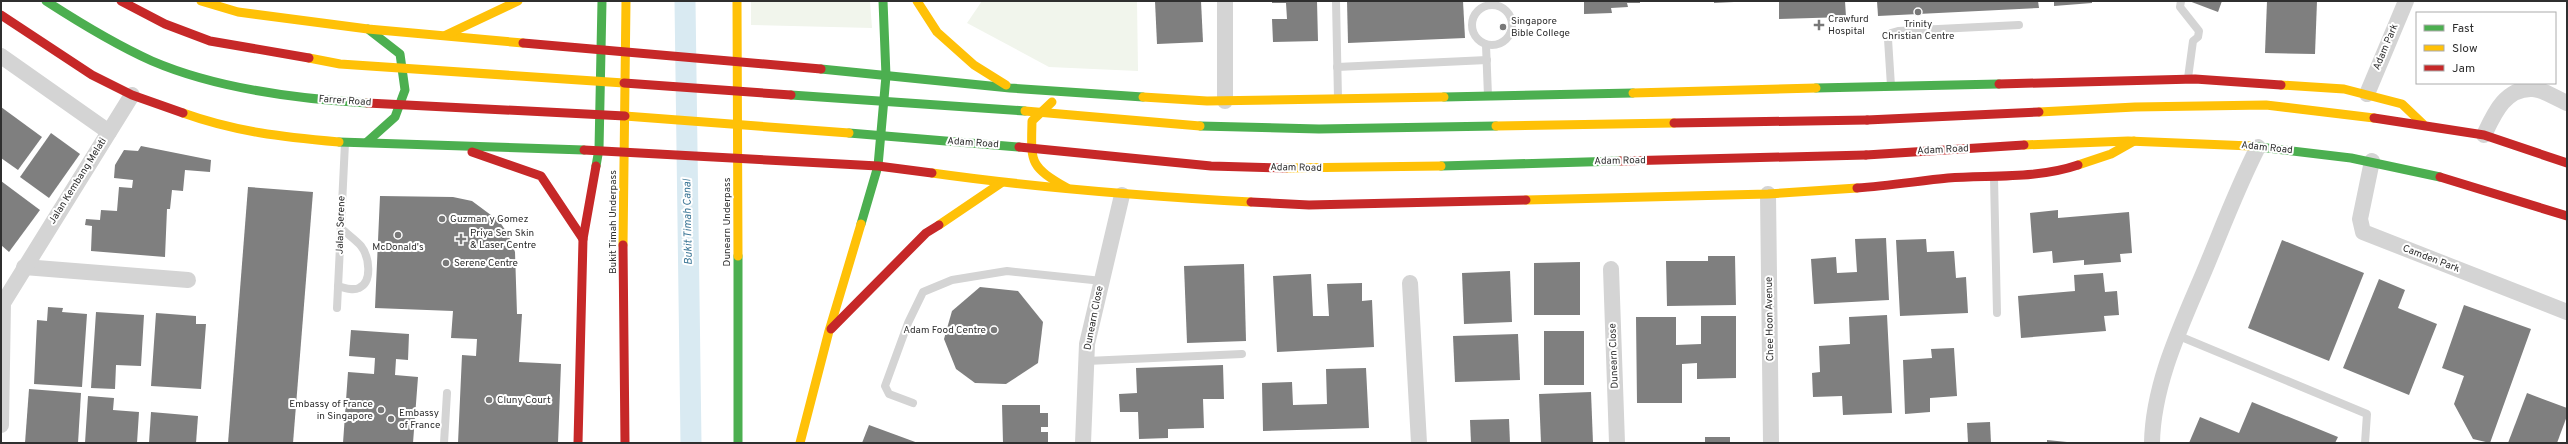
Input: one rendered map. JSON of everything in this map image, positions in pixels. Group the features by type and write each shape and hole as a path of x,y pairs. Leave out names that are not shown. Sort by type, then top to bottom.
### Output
{"highway":[{"name":"Farrer Road","path":"46,1 99,35 153,61 197,76 273,93 333,101 665,118"},
{"path":"121,1 165,24 210,41 285,56 340,64 668,85 1017,110 1214,127 1319,130 1867,120 2135,107 2266,105 2423,124 2484,135 2567,162"},
{"path":"201,1 238,12 368,29 647,55 716,59 1010,88 1225,94 1338,100 2188,80 2322,87 2367,94 2402,104 2413,112 2423,124"},
{"path":"444,35 518,1"},
{"path":"578,443 583,239 599,150 602,1"},
{"name":"Bukit Timah Underpass","path":"625,443 623,198 626,1"},
{"name":"Dunearn Underpass","path":"737,1 738,443"},
{"path":"800,443 829,331 878,166 886,76 883,1"},
{"path":"917,1 937,32 974,65 1010,88"},
{"path":"1,15 92,75 132,95 210,123 268,136 345,142 599,150 730,156 878,166 1001,183 1122,195 1309,205 1768,194 1871,187 1949,178 1994,177 2067,169 2111,154 2134,141"},
{"path":"367,142 396,118 405,90 400,54 368,29"},
{"path":"1070,189 1045,175 1031,157 1032,121 1056,99 1079,91"},
{"name":"Adam Road","path":"665,118 1018,147 1211,166 1317,169 1866,155 2134,141 2216,143 2372,162 2460,181 2567,216"},
{"path":"453,146 541,176 583,239"},
{"path":"829,331 926,233 1001,183"}],"street":[{"path":"1225,94 1226,1"},
{"name":"Adam Park","path":"2367,94 2406,1"},
{"path":"1,56 108,132"},
{"path":"2484,135 2503,101 2518,91 2534,89 2567,103"},
{"name":"Jalan Kembang Melati","path":"1,425 2,302 132,95"},
{"path":"2152,443 2153,420 2159,391 2238,185 2258,147"},
{"name":"Camden Park","path":"2372,162 2360,219 2363,232 2567,312"},
{"name":"Chee Hoon Avenue","path":"1768,194 1772,443"},
{"name":"Dunearn Close","path":"1083,443 1087,344 1122,195"},
{"path":"24,267 188,280"},
{"name":"Dunearn Close","path":"1611,269 1617,443"},
{"path":"1410,283 1419,443"}],"lane":[{"path":"1336,1 1338,100"},
{"path":"2180,4 2199,31 2198,37 2193,41 2188,80"},
{"path":"1497,5 1508,12 1512,24 1509,36 1499,44 1486,45 1476,38 1471,26 1475,13 1484,6 1497,5"},
{"path":"1891,87 1888,39 1892,33 1898,31 2019,25"},
{"path":"1486,45 1488,96"},
{"path":"1337,67 1487,60"},
{"name":"Jalan Serene","path":"337,308 345,142"},
{"path":"1994,177 1997,313"},
{"path":"338,286 358,289 364,285 368,277 368,263 362,247 340,228"},
{"path":"913,403 889,394 885,386 908,323 923,292 952,280 1007,271 1102,281"},
{"path":"2179,336 2367,414 2365,443"},
{"path":"1087,361 1242,354"},
{"path":"444,443 447,393"}],"shaded area":[{"path":"751,1 870,1 872,28 751,25"},
{"path":"982,1 1137,1 1138,71 1049,67 967,23"}],"building":[{"path":"1155,1 1201,1 1203,42 1157,44"},
{"path":"1272,1 1317,1 1318,41 1273,42 1272,19 1287,19 1286,3 1272,3"},
{"path":"1347,1 1463,1 1465,38 1348,43"},
{"path":"1584,1 1640,1 1640,3 1627,3 1628,7 1611,8 1612,13 1584,14"},
{"path":"1714,1 1733,1 1734,2 1714,3"},
{"path":"1779,1 1845,1 1846,17 1779,19"},
{"name":"Trinity Christian Centre","path":"1877,1 2038,1 2039,8 1878,16"},
{"path":"2054,1 2092,1 2092,3 2054,6"},
{"path":"2189,1 2222,1 2218,12"},
{"path":"2267,1 2317,1 2315,54 2265,53"},
{"path":"1,107 42,137 18,170 1,158"},
{"path":"51,133 80,154 49,198 20,177"},
{"path":"141,146 211,160 210,172 185,170 183,191 172,190 170,209 167,209 165,257 91,251 92,226 85,225 86,219 100,220 101,210 117,211 119,187 132,188 133,180 114,178 115,165 124,150 138,151"},
{"path":"1,181 40,210 9,252 1,245"},
{"path":"248,187 313,192 293,443 228,443"},
{"path":"380,196 453,197 472,201 499,221 508,234 515,252 517,314 522,314 519,362 561,364 558,443 458,443 462,355 476,356 477,339 451,338 453,311 375,308"},
{"path":"2058,210 2058,218 2129,212 2132,253 2120,254 2121,262 2084,265 2084,260 2053,263 2052,251 2033,253 2030,213"},
{"path":"1886,238 1889,300 1814,304 1811,259 1836,257 1837,273 1857,272 1855,239"},
{"path":"1926,239 1927,252 1954,251 1956,278 1966,277 1968,313 1900,316 1896,240"},
{"path":"2282,240 2364,273 2329,361 2248,328"},
{"path":"1708,256 1735,256 1736,305 1667,306 1666,261 1708,261"},
{"path":"1580,262 1580,315 1534,315 1534,263"},
{"path":"1244,264 1246,341 1187,343 1184,266"},
{"path":"1510,271 1512,322 1464,324 1462,273"},
{"path":"2103,273 2105,292 2117,291 2119,315 2104,316 2106,331 2021,338 2018,296 2075,291 2074,275"},
{"path":"1311,274 1313,316 1329,316 1327,284 1362,283 1362,301 1372,300 1374,347 1277,352 1273,276"},
{"path":"2379,279 2405,290 2398,308 2437,324 2409,395 2343,368"},
{"name":"Adam Food Centre","path":"980,287 1018,291 1043,322 1038,363 1006,384 975,383 956,369 944,339 952,311"},
{"path":"2464,305 2531,329 2490,443 2473,439 2454,404 2464,376 2442,368"},
{"path":"48,307 63,308 62,312 87,314 82,387 34,384 37,320 47,321"},
{"path":"96,312 144,315 141,366 116,365 115,389 91,388"},
{"path":"156,313 196,316 196,324 206,324 201,389 151,386"},
{"path":"1887,315 1892,413 1843,415 1842,396 1813,397 1812,373 1820,372 1819,346 1850,344 1849,317"},
{"path":"1701,316 1736,316 1736,378 1697,379 1697,363 1682,364 1682,403 1637,403 1636,317 1676,317 1676,345 1701,344"},
{"name":"Embassy of France in Singapore","path":"351,330 409,334 408,360 396,359 395,375 418,377 413,443 343,443 348,372 374,374 375,358 349,356"},
{"path":"1544,331 1584,331 1584,385 1544,385"},
{"path":"1518,334 1520,380 1455,382 1453,336"},
{"path":"1954,348 1957,396 1930,398 1930,412 1905,414 1903,360 1932,358 1931,349"},
{"path":"1223,365 1224,399 1203,399 1204,428 1168,429 1168,438 1139,439 1138,412 1120,412 1119,394 1137,393 1136,368"},
{"path":"1366,368 1369,428 1263,431 1262,383 1292,382 1293,405 1327,404 1326,369"},
{"path":"29,389 81,393 78,443 25,443"},
{"path":"1591,392 1593,443 1541,443 1539,394"},
{"path":"2527,393 2567,408 2567,416 2557,443 2508,443"},
{"path":"88,396 114,398 113,410 139,412 137,443 85,443"},
{"path":"2252,402 2338,437 2335,443 2189,443 2200,417 2239,433"},
{"path":"1002,405 1040,405 1040,413 1048,413 1048,427 1041,427 1041,432 1048,432 1048,443 1003,443"},
{"path":"151,412 198,416 196,443 149,443"},
{"path":"1509,419 1510,443 1471,443 1470,420"},
{"path":"1990,422 1991,443 1968,443 1967,423"},
{"path":"869,425 918,443 862,443"},
{"path":"1705,437 1730,437 1730,443 1705,443"},
{"path":"2047,440 2067,442 2067,443 2047,443"}],"waterway":[{"name":"Bukit Timah Canal","path":"685,1 691,443"}],"traffic: fast":[{"path":"46,1 124,48 176,70 202,78 257,91 313,99 367,103"},
{"path":"596,166 599,149 602,1"},
{"path":"861,224 878,166 886,76 883,1"},
{"path":"367,142 395,117 405,90 400,54 368,29"},
{"path":"821,69 1010,88 1143,97"},
{"path":"1816,88 1999,84"},
{"path":"1444,97 1633,93"},
{"path":"791,95 1025,111"},
{"path":"1200,126 1319,129 1496,126"},
{"path":"849,133 1019,147"},
{"path":"339,142 584,150"},
{"path":"2251,146 2351,158 2440,177"},
{"path":"1441,166 1620,161"},
{"path":"738,256 738,443"}],"traffic: slow":[{"path":"201,1 238,12 368,29 523,43"},
{"path":"446,35 518,1"},
{"path":"623,245 626,1"},
{"path":"737,1 738,256"},
{"path":"917,1 937,32 974,65 1006,85"},
{"path":"309,58 340,64 624,83"},
{"path":"2281,85 2344,89 2402,104 2423,124"},
{"path":"1633,93 1816,88"},
{"path":"1143,97 1207,101 1444,97"},
{"path":"1052,102 1032,121 1033,155 1035,162 1045,174 1067,188"},
{"path":"2039,112 2135,107 2266,105 2374,118"},
{"path":"1025,111 1200,126"},
{"path":"183,113 222,125 260,133 339,142"},
{"path":"625,116 849,133"},
{"path":"1496,126 1674,123"},
{"path":"2024,145 2128,141 2251,146"},
{"path":"2078,165 2111,154 2134,141"},
{"path":"1286,168 1441,166"},
{"path":"932,173 1091,191 1251,202"},
{"path":"939,225 1001,183"},
{"path":"1526,200 1768,194 1857,188"},
{"path":"800,443 829,331 861,224"}],"traffic: jam":[{"path":"121,1 165,24 210,41 309,58"},
{"path":"1,15 92,75 132,95 183,113"},
{"path":"523,43 821,69"},
{"path":"1999,84 2195,79 2281,85"},
{"path":"624,83 791,95"},
{"path":"367,103 625,116"},
{"path":"1867,120 2039,112"},
{"path":"2374,118 2484,135 2567,163"},
{"path":"1674,123 1867,120"},
{"path":"1866,155 2024,145"},
{"path":"1019,147 1211,166 1286,168"},
{"path":"584,150 878,166 932,173"},
{"path":"472,152 541,176 583,239"},
{"path":"1620,161 1866,155"},
{"path":"1857,188 1948,178 2014,176 2046,173 2078,165"},
{"path":"578,443 583,239 596,166"},
{"path":"2440,177 2567,216"},
{"path":"1251,202 1309,205 1526,200"},
{"path":"831,329 926,233 939,225"},
{"path":"623,245 625,443"}],"place":[{"name":"Trinity Christian Centre","path":"1918,12"},
{"name":"Crawfurd Hospital","path":"1819,25"},
{"name":"Singapore Bible College","path":"1503,27"},
{"name":"Guzman y Gomez","path":"442,219"},
{"name":"McDonald's","path":"398,235"},
{"name":"Priya Sen Skin & Laser Centre","path":"461,239"},
{"name":"Serene Centre","path":"446,263"},
{"name":"Adam Food Centre","path":"994,330"},
{"name":"Cluny Court","path":"489,400"},
{"name":"Embassy of France in Singapore","path":"381,410"},
{"name":"Embassy of France","path":"391,419"}]}
